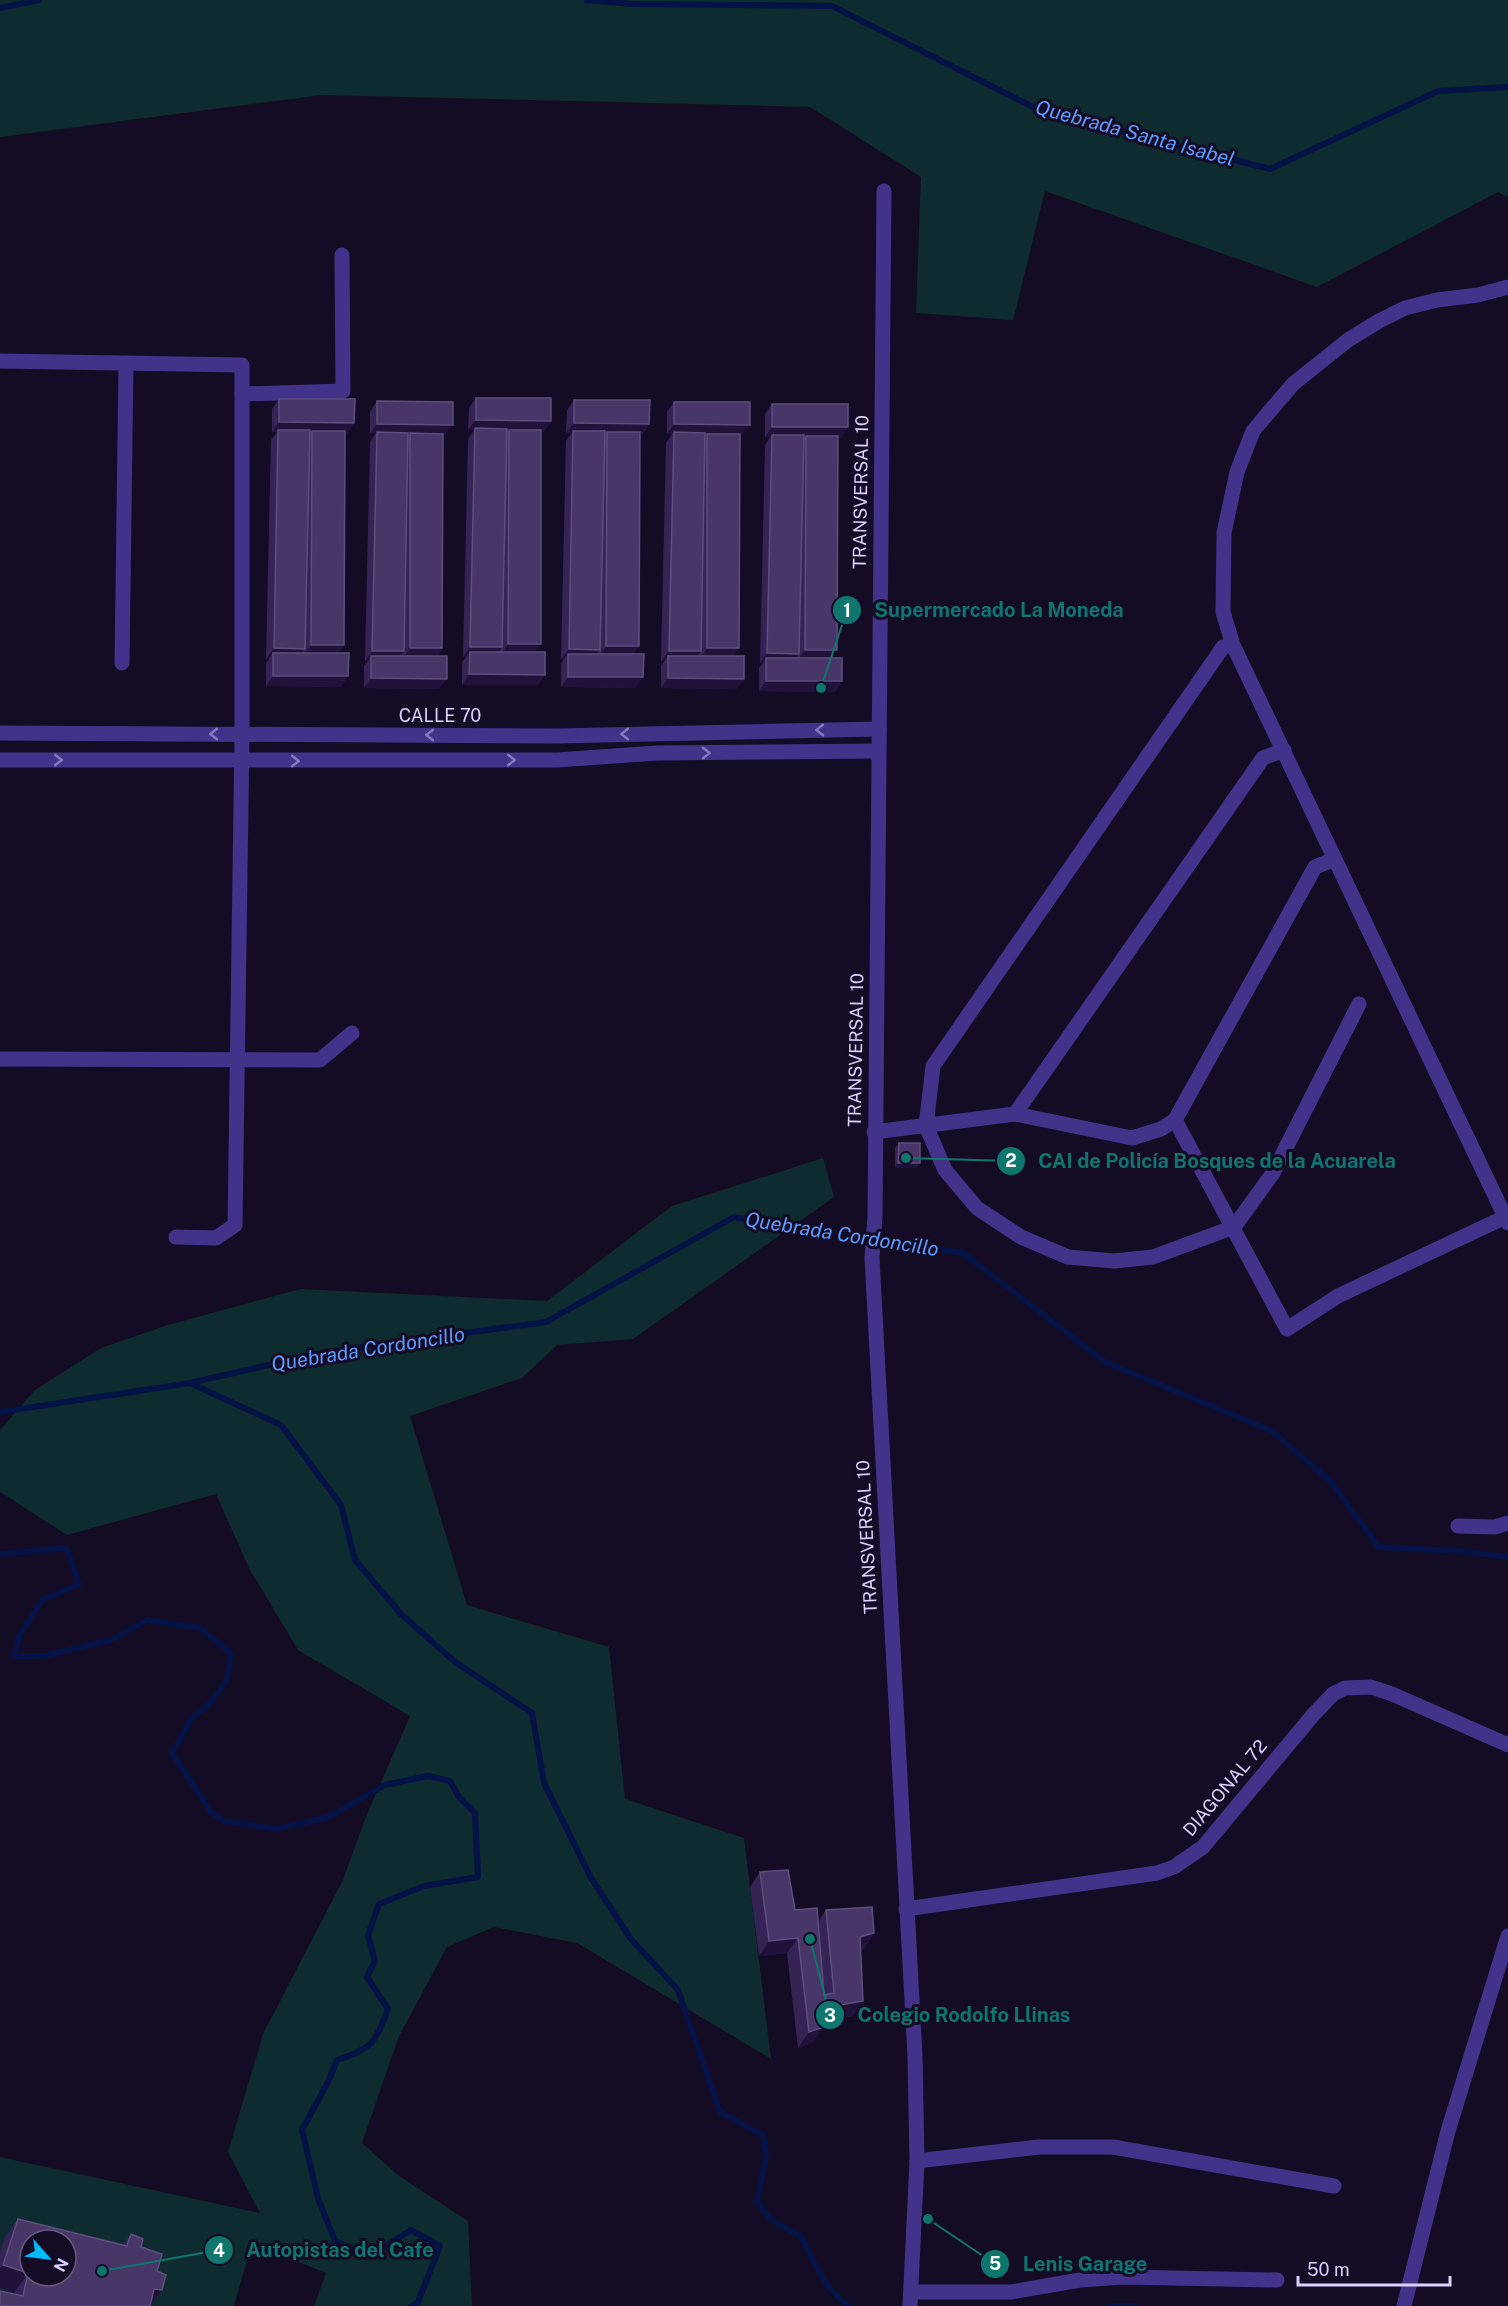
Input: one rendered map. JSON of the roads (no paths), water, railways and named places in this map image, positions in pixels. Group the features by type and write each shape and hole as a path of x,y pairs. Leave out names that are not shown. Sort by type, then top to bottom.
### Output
{"street":[{"name":"TRANSVERSAL 10","path":"884,191 872,1258 915,2056 917,2161 911,2299"},
{"path":"242,394 343,392 342,255"},
{"path":"1175,1120 1287,1329 1338,1296 1507,1220 1233,645 1223,612 1224,533 1237,472 1253,431 1293,384 1348,340 1405,308 1508,288"},
{"path":"0,361 242,365 242,761 235,1225 216,1238 176,1237"},
{"path":"122,663 126,363"},
{"path":"1233,645 1223,647 933,1065 926,1126 945,1170 977,1208 1021,1238 1068,1257 1114,1261 1153,1257 1234,1227 1273,1173 1359,1004"},
{"name":"CALLE 70","path":"0,733 557,736 879,729"},
{"path":"1015,1114 1263,758 1284,750"},
{"path":"0,760 557,760 657,753 878,751"},
{"path":"874,1132 1015,1114 1132,1138 1161,1128 1175,1120 1315,867 1335,859"},
{"path":"0,1059 320,1060 352,1033"},
{"path":"1458,1527 1495,1527 1508,1523"},
{"name":"DIAGONAL 72","path":"906,1909 1157,1874 1174,1867 1203,1847 1313,1715 1333,1694 1345,1688 1371,1687 1392,1694 1508,1745"},
{"path":"1404,2306 1448,2130 1508,1936"},
{"path":"917,2161 1039,2147 1113,2147 1334,2186"},
{"path":"911,2299 1011,2292 1080,2280 1123,2277 1277,2280"}],"waterway":[{"name":"Quebrada Santa Isabel","path":"0,8 39,0"},
{"name":"Quebrada Santa Isabel","path":"587,0 632,4 832,6 1037,109 1270,169 1438,91 1508,87"},
{"name":"Quebrada Cordoncillo","path":"0,1412 190,1383 325,1352 546,1322 734,1217 963,1253 1105,1362 1272,1431 1330,1481 1379,1547 1458,1551 1508,1557"},
{"path":"190,1383 281,1425 341,1505 355,1560 401,1614 455,1662 532,1713 544,1783 591,1878 631,1939 678,1990 720,2112 763,2135 766,2157 757,2201 775,2222 800,2235 826,2283 849,2306"},
{"path":"0,1554 67,1548 79,1584 42,1600 19,1636 14,1656 44,1656 111,1640 147,1620 200,1628 231,1653 227,1680 207,1706 191,1719 172,1753 212,1813 224,1821 277,1829 329,1817 385,1785 428,1776 450,1781 459,1797 475,1813 478,1877 424,1886 379,1904 368,1935 375,1961 367,1977 388,2009 380,2030 371,2043 366,2048 337,2060 302,2130 318,2198 335,2241 370,2256 411,2230 440,2246 418,2302 412,2306"},
{"path":"1111,2306 1135,2306"}],"place":[{"name":"Supermercado La Moneda","path":"821,688"},
{"name":"CAI de Policía Bosques de la Acuarela","path":"906,1158"},
{"name":"Colegio Rodolfo Llinas","path":"810,1939"},
{"name":"Lenis Garage","path":"928,2219"},
{"name":"Autopistas del Cafe","path":"102,2271"}]}
